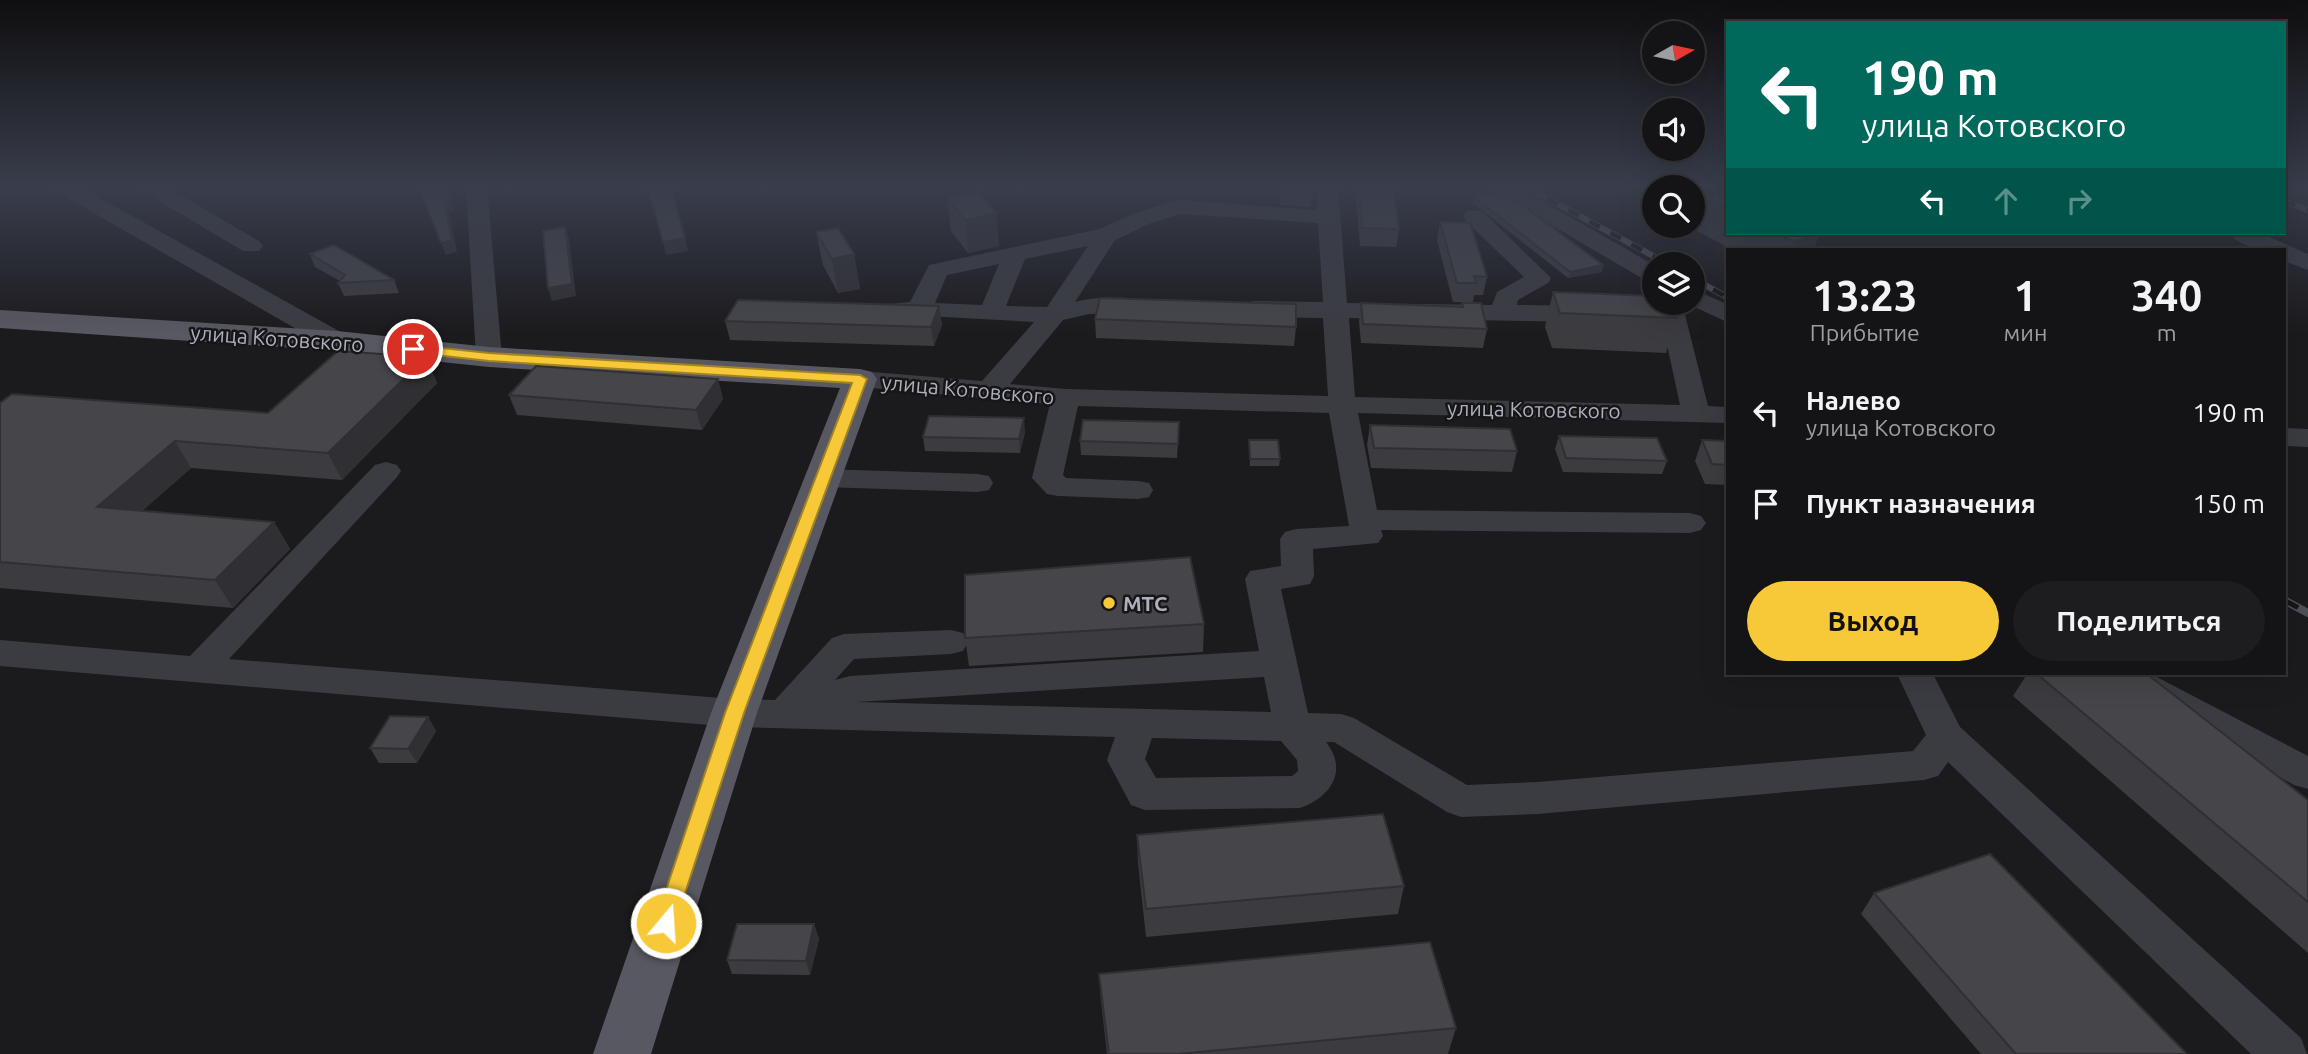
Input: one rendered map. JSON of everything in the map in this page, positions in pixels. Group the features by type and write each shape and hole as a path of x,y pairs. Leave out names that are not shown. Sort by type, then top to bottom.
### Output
{"main road":[{"name":"улица Котовского","path":"0,319 337,341 489,357 860,379"},
{"path":"622,1054 734,713 860,379"}],"street":[{"path":"152,236 337,341"},
{"path":"235,236 251,246"},
{"path":"480,236 489,357"},
{"path":"919,310 937,271 1101,236"},
{"path":"989,391 1054,315 1106,236"},
{"path":"1138,724 1126,760 1145,794 1300,792 1318,777 1316,756 1293,729 1262,579 1298,576 1296,539 1367,536 1342,404 1330,236"},
{"path":"1495,236 1539,278 1506,298 1503,313"},
{"path":"1587,236 1642,268"},
{"path":"2248,236 2275,248"},
{"path":"2286,253 2308,263"},
{"path":"991,312 1015,254"},
{"path":"1705,303 1726,313"},
{"path":"878,308 1054,315 1089,306 1158,307"},
{"path":"1226,308 1620,315"},
{"path":"1664,315 1696,413"},
{"name":"улица Котовского","path":"860,379 1066,397 1726,415"},
{"path":"1066,397 1047,478 1058,487 1138,490"},
{"path":"198,669 386,471"},
{"path":"823,478 978,483"},
{"path":"1363,520 1690,523"},
{"path":"785,714 844,648 951,642"},
{"path":"0,653 734,713 1293,729 1341,728 1461,801 1538,798 1924,765 1946,737"},
{"path":"785,714 850,689 1278,663"},
{"path":"1915,675 1946,737 2284,1054"},
{"path":"2123,675 2308,774"}],"building":[{"path":"438,236 451,236 452,240 441,243"},
{"path":"543,236 566,236 572,284 548,288"},
{"path":"661,236 685,238 663,242"},
{"path":"818,236 843,236 854,254 832,259"},
{"path":"1444,236 1474,236 1487,277 1474,276 1476,283 1457,283"},
{"path":"1524,236 1564,236 1603,265 1570,272"},
{"path":"1782,236 1811,236 1794,242"},
{"path":"334,245 394,280 338,283 345,275 310,254"},
{"path":"1553,292 1642,296 1642,315 1676,315 1677,318 1560,313"},
{"path":"1100,298 1296,304 1296,327 1095,319"},
{"path":"738,300 939,306 931,327 725,321"},
{"path":"1361,303 1463,307 1462,303 1481,303 1487,329 1363,324"},
{"path":"338,351 426,357 328,453 175,441 97,507 274,522 215,580 0,562 0,403 12,394 268,413"},
{"path":"536,366 718,379 696,410 509,395"},
{"path":"929,416 1024,418 1019,439 923,437"},
{"path":"1083,420 1179,422 1178,444 1080,441"},
{"path":"1370,425 1510,429 1517,451 1374,448"},
{"path":"1559,436 1657,438 1667,461 1566,458"},
{"path":"1249,440 1278,440 1280,459 1250,459"},
{"path":"1702,440 1726,441 1726,465 1712,464"},
{"path":"1190,557 1204,624 965,638 965,575"},
{"path":"2038,675 2148,675 2308,800 2308,902"},
{"path":"390,716 428,717 408,749 370,748"},
{"path":"1383,814 1404,886 1146,909 1137,835"},
{"path":"1990,854 2187,1054 2016,1054 1874,893"},
{"path":"737,924 814,924 806,961 727,960"},
{"path":"1430,942 1456,1028 1178,1054 1109,1054 1099,974"}],"railway":[{"path":"1617,236 1646,252"},
{"path":"1705,285 1726,296"},
{"path":"2286,601 2308,613"}],"place":[{"name":"МТС","path":"1109,603"}],"route":[{"path":"413,349 489,357 860,379 734,713 666,923"}]}
